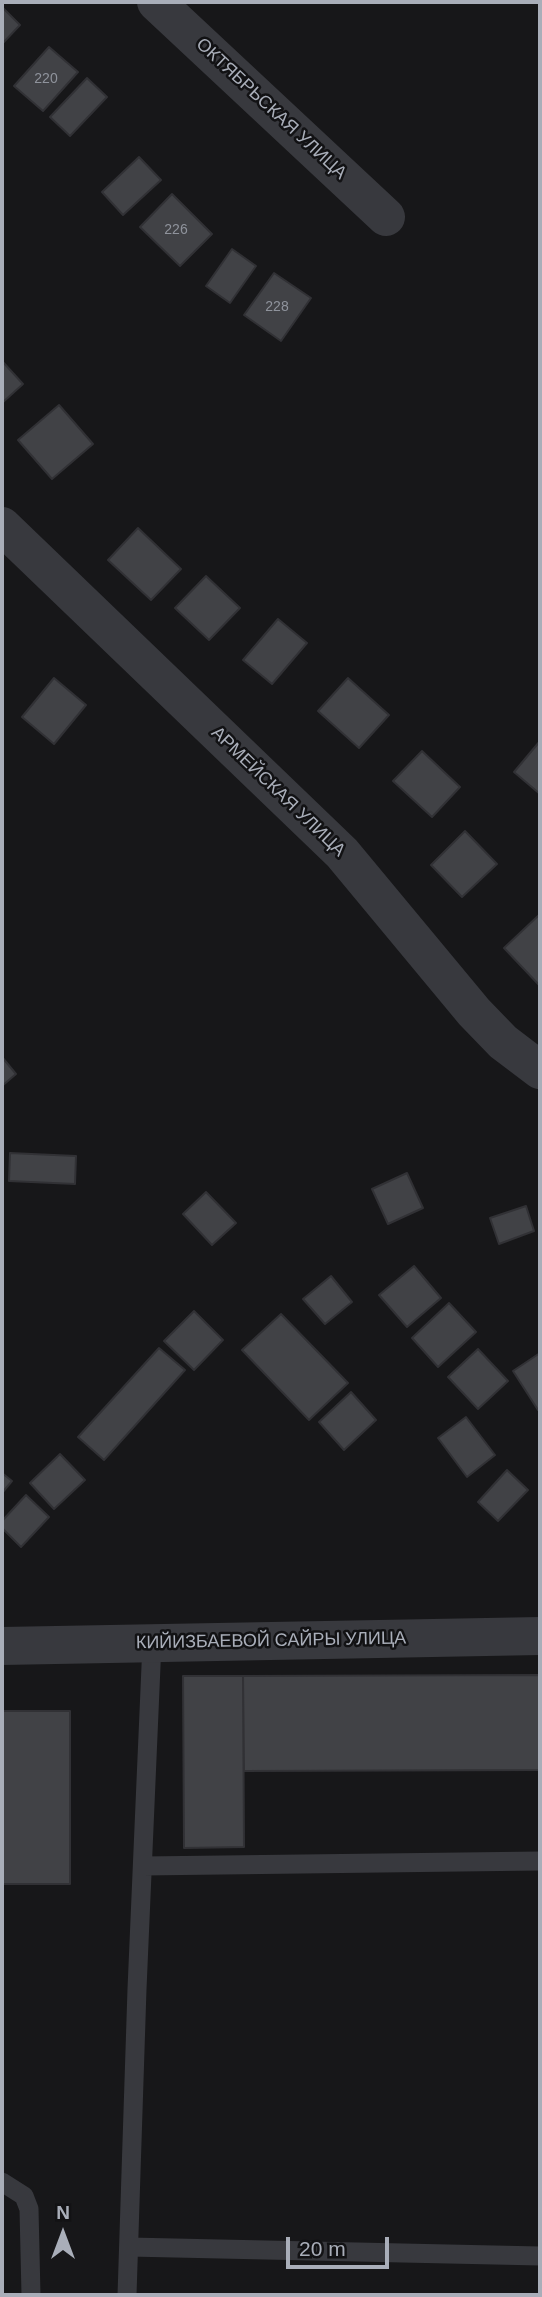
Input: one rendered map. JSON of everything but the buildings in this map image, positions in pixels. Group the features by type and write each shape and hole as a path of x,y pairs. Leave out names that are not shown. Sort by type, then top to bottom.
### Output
{"street":[{"name":"ОКТЯБРЬСКАЯ УЛИЦА","path":"156,2 386,217"},
{"name":"АРМЕЙСКАЯ УЛИЦА","path":"2,526 342,853 474,1012 503,1042 540,1070"},
{"name":"КИЙИЗБАЕВОЙ САЙРЫ УЛИЦА","path":"2,1646 540,1636"}],"lane":[{"path":"127,2295 152,1643"},
{"path":"143,1866 540,1861"},
{"path":"2,2182 24,2196 29,2209 31,2295"},
{"path":"129,2247 540,2256"}]}
